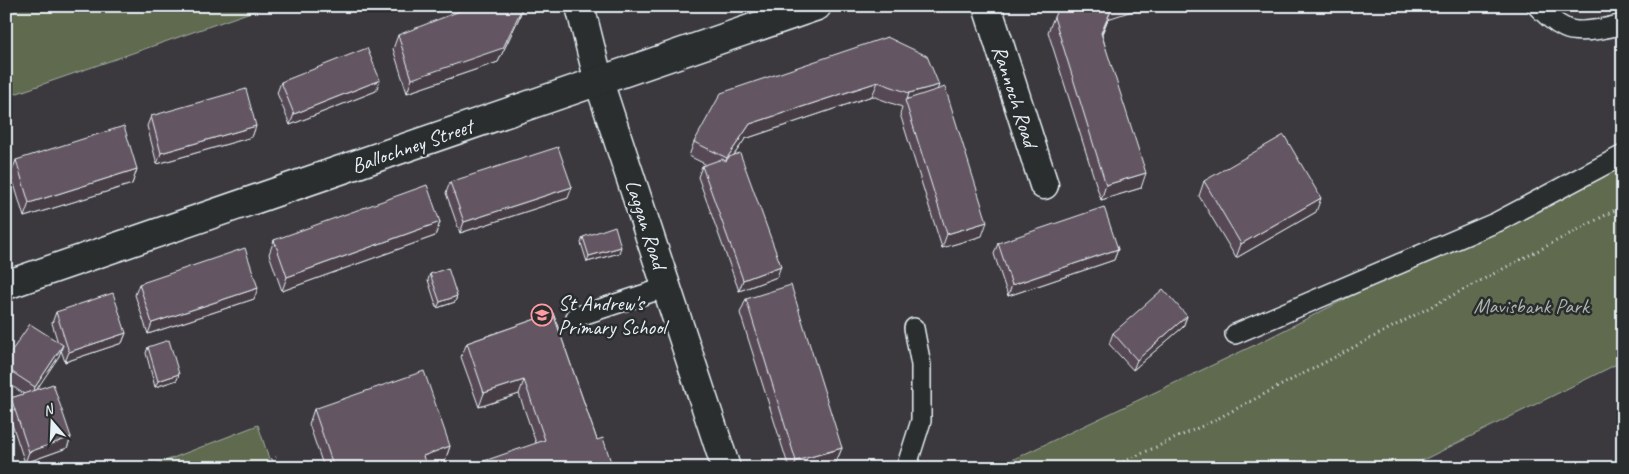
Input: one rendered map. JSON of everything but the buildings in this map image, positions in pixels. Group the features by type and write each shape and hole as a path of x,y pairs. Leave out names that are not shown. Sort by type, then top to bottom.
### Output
{"street":[{"name":"Laggan Road","path":"580,6 599,82 726,468"},
{"name":"Ballochney Street","path":"6,285 817,6"},
{"name":"Rannoch Road","path":"987,6 1044,185"}],"lane":[{"path":"1537,6 1566,29 1598,31 1623,24"},
{"path":"1234,334 1497,222 1623,155"},
{"path":"576,317 666,287"},
{"path":"906,468 921,421 921,365 914,328"}],"path":[{"path":"1110,468 1211,422 1623,206"},
{"path":"259,468 276,457"}],"green space":[{"path":"6,6 268,6 6,97"},
{"name":"Mavisbank Park","path":"1623,157 1623,361 1407,468 995,468 1259,343"},
{"path":"258,425 272,468 147,468"}],"place":[{"name":"St Andrew's Primary School","path":"542,315"}]}
